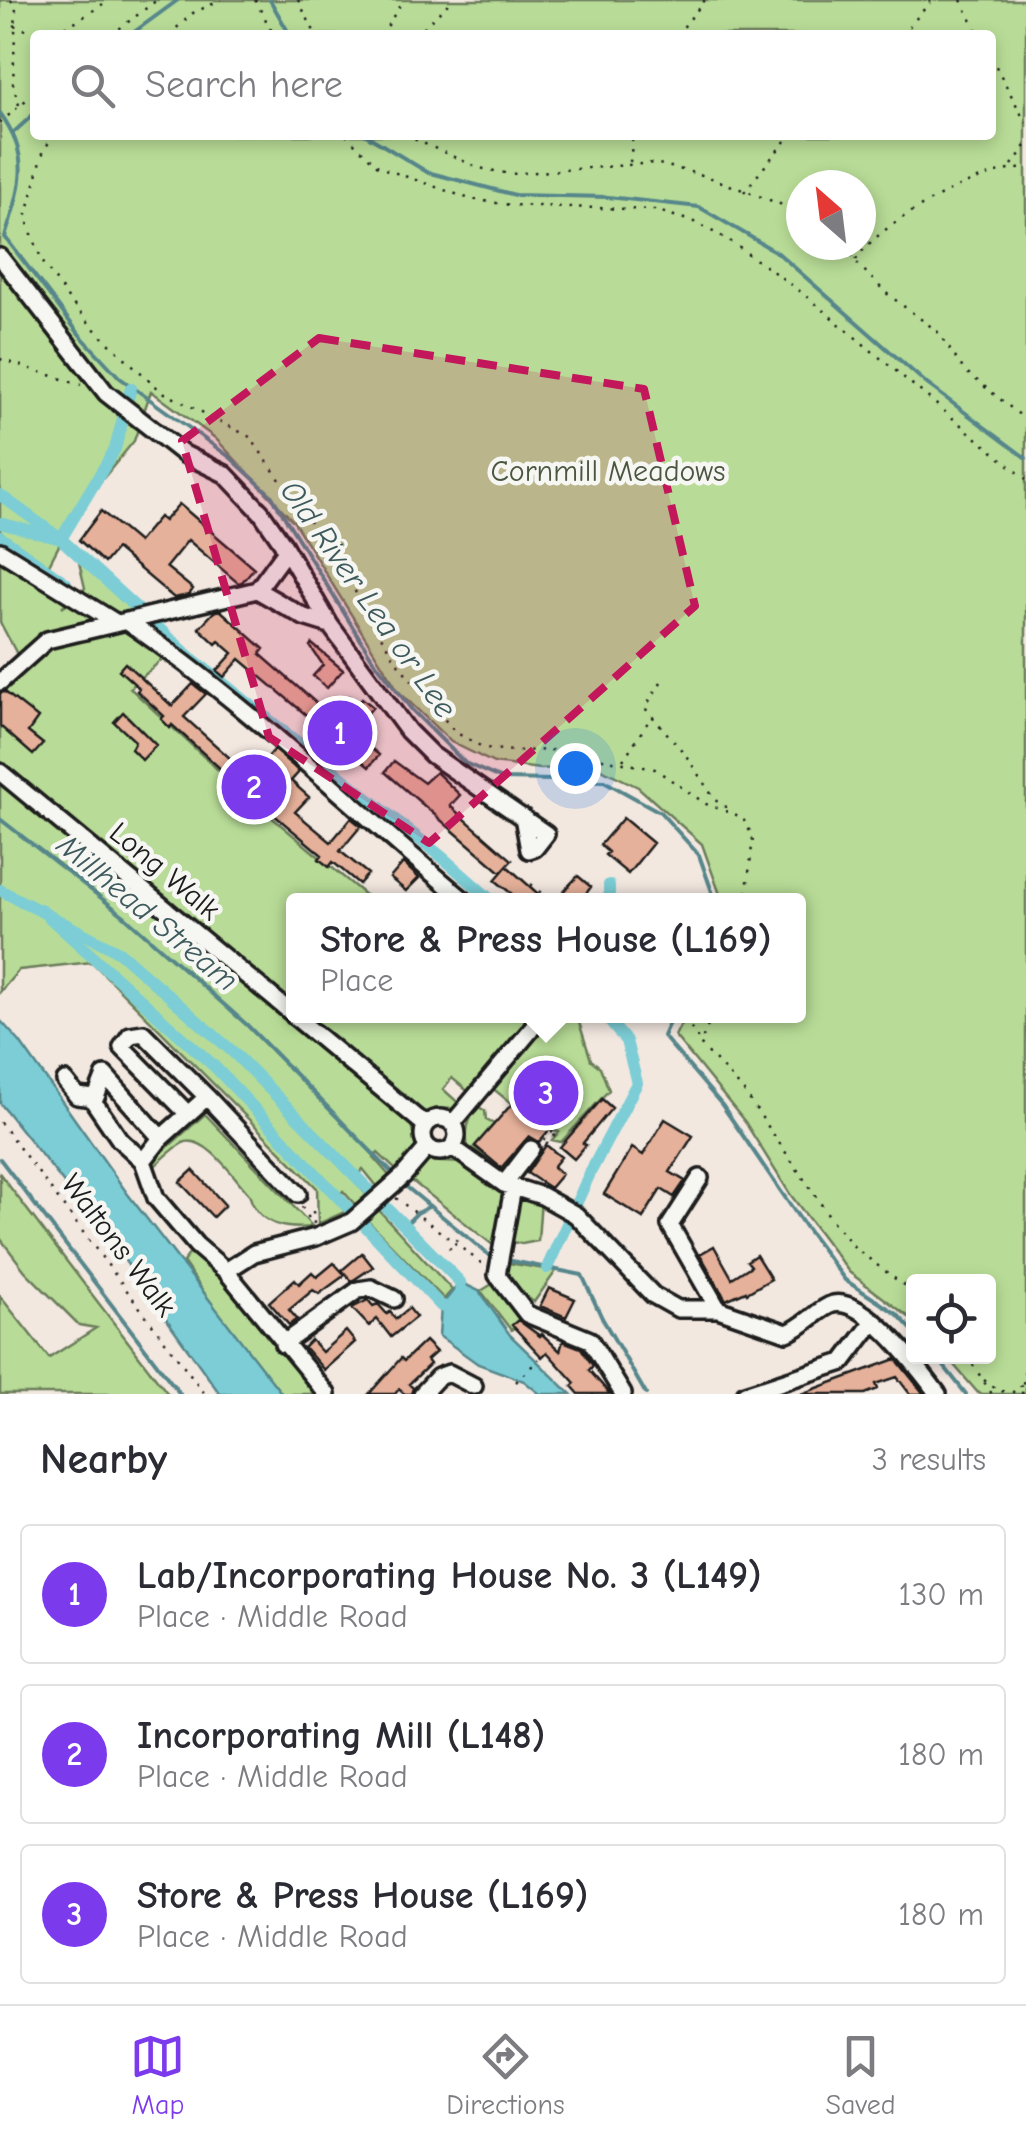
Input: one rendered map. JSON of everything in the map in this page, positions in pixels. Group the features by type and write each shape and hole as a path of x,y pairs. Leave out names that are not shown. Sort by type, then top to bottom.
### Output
{"street":[{"path":"0,257 106,393 184,454 225,474 261,512 330,626 408,731 475,788 522,818"},
{"path":"0,682 46,640 257,590 285,552 283,544"},
{"path":"0,551 128,622 172,652 456,893"},
{"path":"257,590 304,617 330,626"},
{"name":"Long Walk","path":"0,772 286,1008"},
{"name":"Long Walk","path":"304,1023 426,1125"},
{"path":"452,1123 535,1023"},
{"path":"299,1195 143,1033 130,1035 95,1098 99,1112 143,1161 156,1198 196,1245 226,1271 327,1394"},
{"path":"122,1047 188,1114"},
{"path":"105,1075 160,1138"},
{"path":"65,1081 77,1096 95,1098"},
{"path":"143,1161 160,1138 207,1097"},
{"path":"438,1118 452,1123 457,1132 452,1146 438,1152 428,1147 423,1138 426,1125 438,1118"},
{"path":"452,1146 508,1186 542,1196 571,1212 653,1295 678,1308 718,1309 787,1334 836,1303 850,1305 906,1352 938,1394"},
{"path":"226,1271 254,1254 316,1237 351,1222 404,1176 428,1147"},
{"path":"539,1147 508,1186 498,1266 527,1314 590,1340 624,1394"},
{"path":"700,1178 670,1225 718,1309"},
{"path":"283,1344 358,1290 371,1288 394,1299"},
{"path":"745,1394 843,1362 874,1322"},
{"path":"422,1394 449,1372 474,1386"}],"path":[{"path":"11,0 16,7 13,84 19,104"},
{"path":"118,30 157,0"},
{"path":"174,30 193,12 221,0"},
{"path":"255,0 271,30"},
{"path":"298,0 313,30"},
{"path":"385,30 403,0"},
{"path":"421,30 452,0"},
{"path":"681,30 704,0"},
{"path":"906,30 932,0"},
{"path":"960,0 976,30"},
{"path":"58,30 103,4"},
{"path":"14,25 30,33"},
{"path":"996,66 1026,123"},
{"path":"0,123 30,96"},
{"path":"51,140 44,148 26,218 42,260 69,300 99,334 161,391 250,437 339,564 395,660 455,732 484,748 512,752 556,750 654,770 706,804 742,818 753,837 747,893"},
{"path":"351,140 378,167 470,199 510,205 655,210 694,222 727,239 796,288 1026,479"},
{"path":"415,140 479,168 512,174 655,164 706,176 786,204"},
{"path":"630,164 632,140"},
{"path":"744,192 786,140"},
{"path":"1010,167 1026,146"},
{"path":"1026,169 1010,167 954,190 889,225 865,244 855,261 886,293 937,331 964,370 1026,420"},
{"path":"0,359 106,393"},
{"path":"661,682 645,708 685,754 715,800 736,815"},
{"path":"622,761 652,714"},
{"path":"531,884 541,893"},
{"path":"689,1023 700,1044 752,1102 834,1223 856,1249 906,1287"},
{"path":"700,1044 709,1023"},
{"name":"Waltons Walk","path":"0,1122 204,1394"},
{"path":"387,1191 498,1266"},
{"path":"299,1195 303,1214 314,1226"},
{"path":"449,1248 456,1239"},
{"path":"1022,1394 1026,1356"},
{"path":"516,1382 539,1359"},
{"path":"973,1364 992,1394"},
{"path":"984,1380 999,1390 1015,1392 1023,1383"}],"highlighted area":[{"path":"319,338 644,389 695,606 429,843 269,737 182,441"}],"green space":[{"name":"Cornmill Meadows","path":"0,0 1026,0 1026,1394 979,1394 953,1364 996,1364 996,1274 906,1274 906,1315 849,1272 790,1194 745,1122 675,1036 682,1023 806,1023 806,893 720,893 702,844 638,787 595,766 540,769 494,763 451,742 399,692 294,522 215,438 151,391 134,441 78,509 40,582 66,603 62,607 68,603 55,588 106,621 19,658 0,622"},
{"path":"78,558 138,613 114,620 80,596 85,588"},
{"path":"127,628 167,655 130,688 245,795 363,893 286,893 286,1023 528,1023 471,1094 452,1078 443,1089 463,1107 421,1112 410,1119 417,1152 399,1170 378,1153 374,1158 392,1179 381,1191 363,1169 354,1180 370,1199 358,1208 343,1191 336,1199 347,1211 318,1224 317,1188 92,962 19,970 0,992 0,773 19,780 0,764 0,689 37,653 76,636"},
{"path":"536,1023 579,1023 591,1060 600,1067 609,1090 561,1142 552,1140 559,1132 547,1127 582,1084 552,1058 512,1104 491,1087"},
{"path":"479,1107 485,1111 486,1120 494,1124 474,1147 499,1170 477,1158 468,1147 468,1125"},
{"path":"205,1114 313,1227 283,1226 266,1219 228,1169 201,1145 183,1143 151,1169 151,1162"},
{"path":"423,1161 464,1163 504,1190 507,1196 499,1250 407,1177"},
{"path":"0,1174 168,1394 0,1394 0,1296 49,1358 96,1328 79,1325 25,1271 0,1238"},
{"path":"517,1196 541,1199 538,1241 522,1244 508,1241"},
{"path":"376,1207 452,1290 444,1299 363,1216"},
{"path":"190,1253 219,1275 319,1394 282,1394 231,1332 183,1262"},
{"path":"503,1262 556,1271 534,1302 514,1285"},
{"path":"497,1281 525,1319 511,1330 481,1291"}],"water":[{"path":"0,1020 282,1394 220,1394 118,1251 0,1103"},
{"path":"460,1282 479,1291 510,1335 571,1394 540,1394 524,1381 478,1364 439,1336 441,1306"}],"building":[{"path":"179,504 254,568 242,582 238,583 188,540 166,567 193,589 189,595 174,598 116,549 104,563 79,540 101,511 138,542 159,517 164,521"},
{"path":"220,610 264,649 260,654 332,717 349,696 358,704 362,698 373,707 351,732 379,755 369,767 344,746 338,752 325,741 330,735 240,659 224,677 217,671 233,653 199,628"},
{"path":"312,644 343,670 327,688 313,676 323,665"},
{"path":"125,663 172,706 193,684 206,694 184,717 251,777 274,750 293,766 299,772 291,781 309,797 295,812 331,842 351,818 361,826 340,851 368,874 359,884 333,862 329,867 319,859 322,855 254,798 252,801 242,793 244,790 172,725 170,728 161,719 164,716 119,670"},
{"path":"5,692 38,718 28,732 43,744 33,755 0,726 0,693"},
{"path":"123,712 156,745 142,760 131,749 135,741 114,722"},
{"path":"394,761 424,783 436,772 460,795 450,806 512,860 501,872 385,772"},
{"path":"623,818 653,843 628,874 605,855 608,852 600,845"},
{"path":"403,863 419,878 406,891 390,878"},
{"path":"507,866 537,893 511,893 495,880"},
{"path":"578,876 591,887 586,893 562,893"},
{"path":"552,1058 580,1082 544,1124 550,1129 539,1142 529,1136 501,1168 475,1146"},
{"path":"602,1099 612,1108 574,1159 560,1147"},
{"path":"665,1119 693,1136 670,1172 685,1181 674,1197 661,1189 643,1218 604,1194 632,1148 643,1155"},
{"path":"546,1145 561,1157 553,1167 562,1174 550,1188 527,1173"},
{"path":"193,1170 225,1205 213,1217 180,1182"},
{"path":"714,1246 732,1278 751,1266 747,1261 756,1255 771,1279 726,1300 700,1254"},
{"path":"362,1253 373,1267 352,1281 342,1270"},
{"path":"334,1263 345,1275 319,1294 313,1290 289,1310 297,1319 289,1325 269,1302 295,1279 299,1284 312,1272 317,1277"},
{"path":"549,1288 575,1299 566,1317 540,1306"},
{"path":"368,1300 396,1319 409,1308 416,1317 391,1337 377,1319 369,1326 352,1308"},
{"path":"518,1320 560,1351 563,1341 581,1348 593,1366 589,1370 610,1394 579,1394 572,1386 575,1383 547,1352 542,1357 512,1325"},
{"path":"346,1331 355,1342 324,1370 304,1347 311,1340 322,1352"},
{"path":"425,1341 436,1352 427,1360 430,1364 409,1384 413,1388 411,1394 399,1389 395,1394 369,1394 401,1358 404,1361"},
{"path":"896,1359 924,1394 910,1394 897,1377 876,1384 878,1389 865,1394 801,1394"}],"waterway":[{"path":"137,30 178,0"},
{"path":"270,0 287,30"},
{"name":"Old River Lea or Lee","path":"0,113 20,159 19,189 5,237 80,335 120,378 231,458 271,495 372,658 412,710 465,763 502,779 604,781 660,812 699,855 713,893"},
{"path":"14,132 30,118"},
{"path":"374,140 427,172 515,195 608,197 699,207 778,253 927,384 1026,458"},
{"path":"0,495 61,539 115,449 131,388"},
{"path":"0,523 61,539 190,657 483,893"},
{"path":"0,537 66,583"},
{"name":"Millhead Stream","path":"0,819 123,915 247,1025 397,1178"},
{"path":"609,885 609,893"},
{"path":"0,890 119,952 233,1052 460,1282 461,1296"},
{"path":"40,909 214,1066 441,1306 454,1308"},
{"path":"547,1268 637,1083 626,1041 611,1023"},
{"path":"669,1023 663,1036 722,1105 845,1280 906,1324"},
{"path":"0,1159 180,1394"},
{"name":"Millhead Stream","path":"403,1184 490,1256 498,1258"},
{"path":"404,1226 430,1206"},
{"name":"Millhead Stream","path":"507,1260 582,1275 646,1394"},
{"path":"942,1364 966,1394"}],"place":[{"name":"Lab/Incorporating House No. 3 (L149)","path":"340,733"},
{"name":"Incorporating Mill (L148)","path":"254,787"},
{"name":"Store & Press House (L169)","path":"546,1093"}]}
